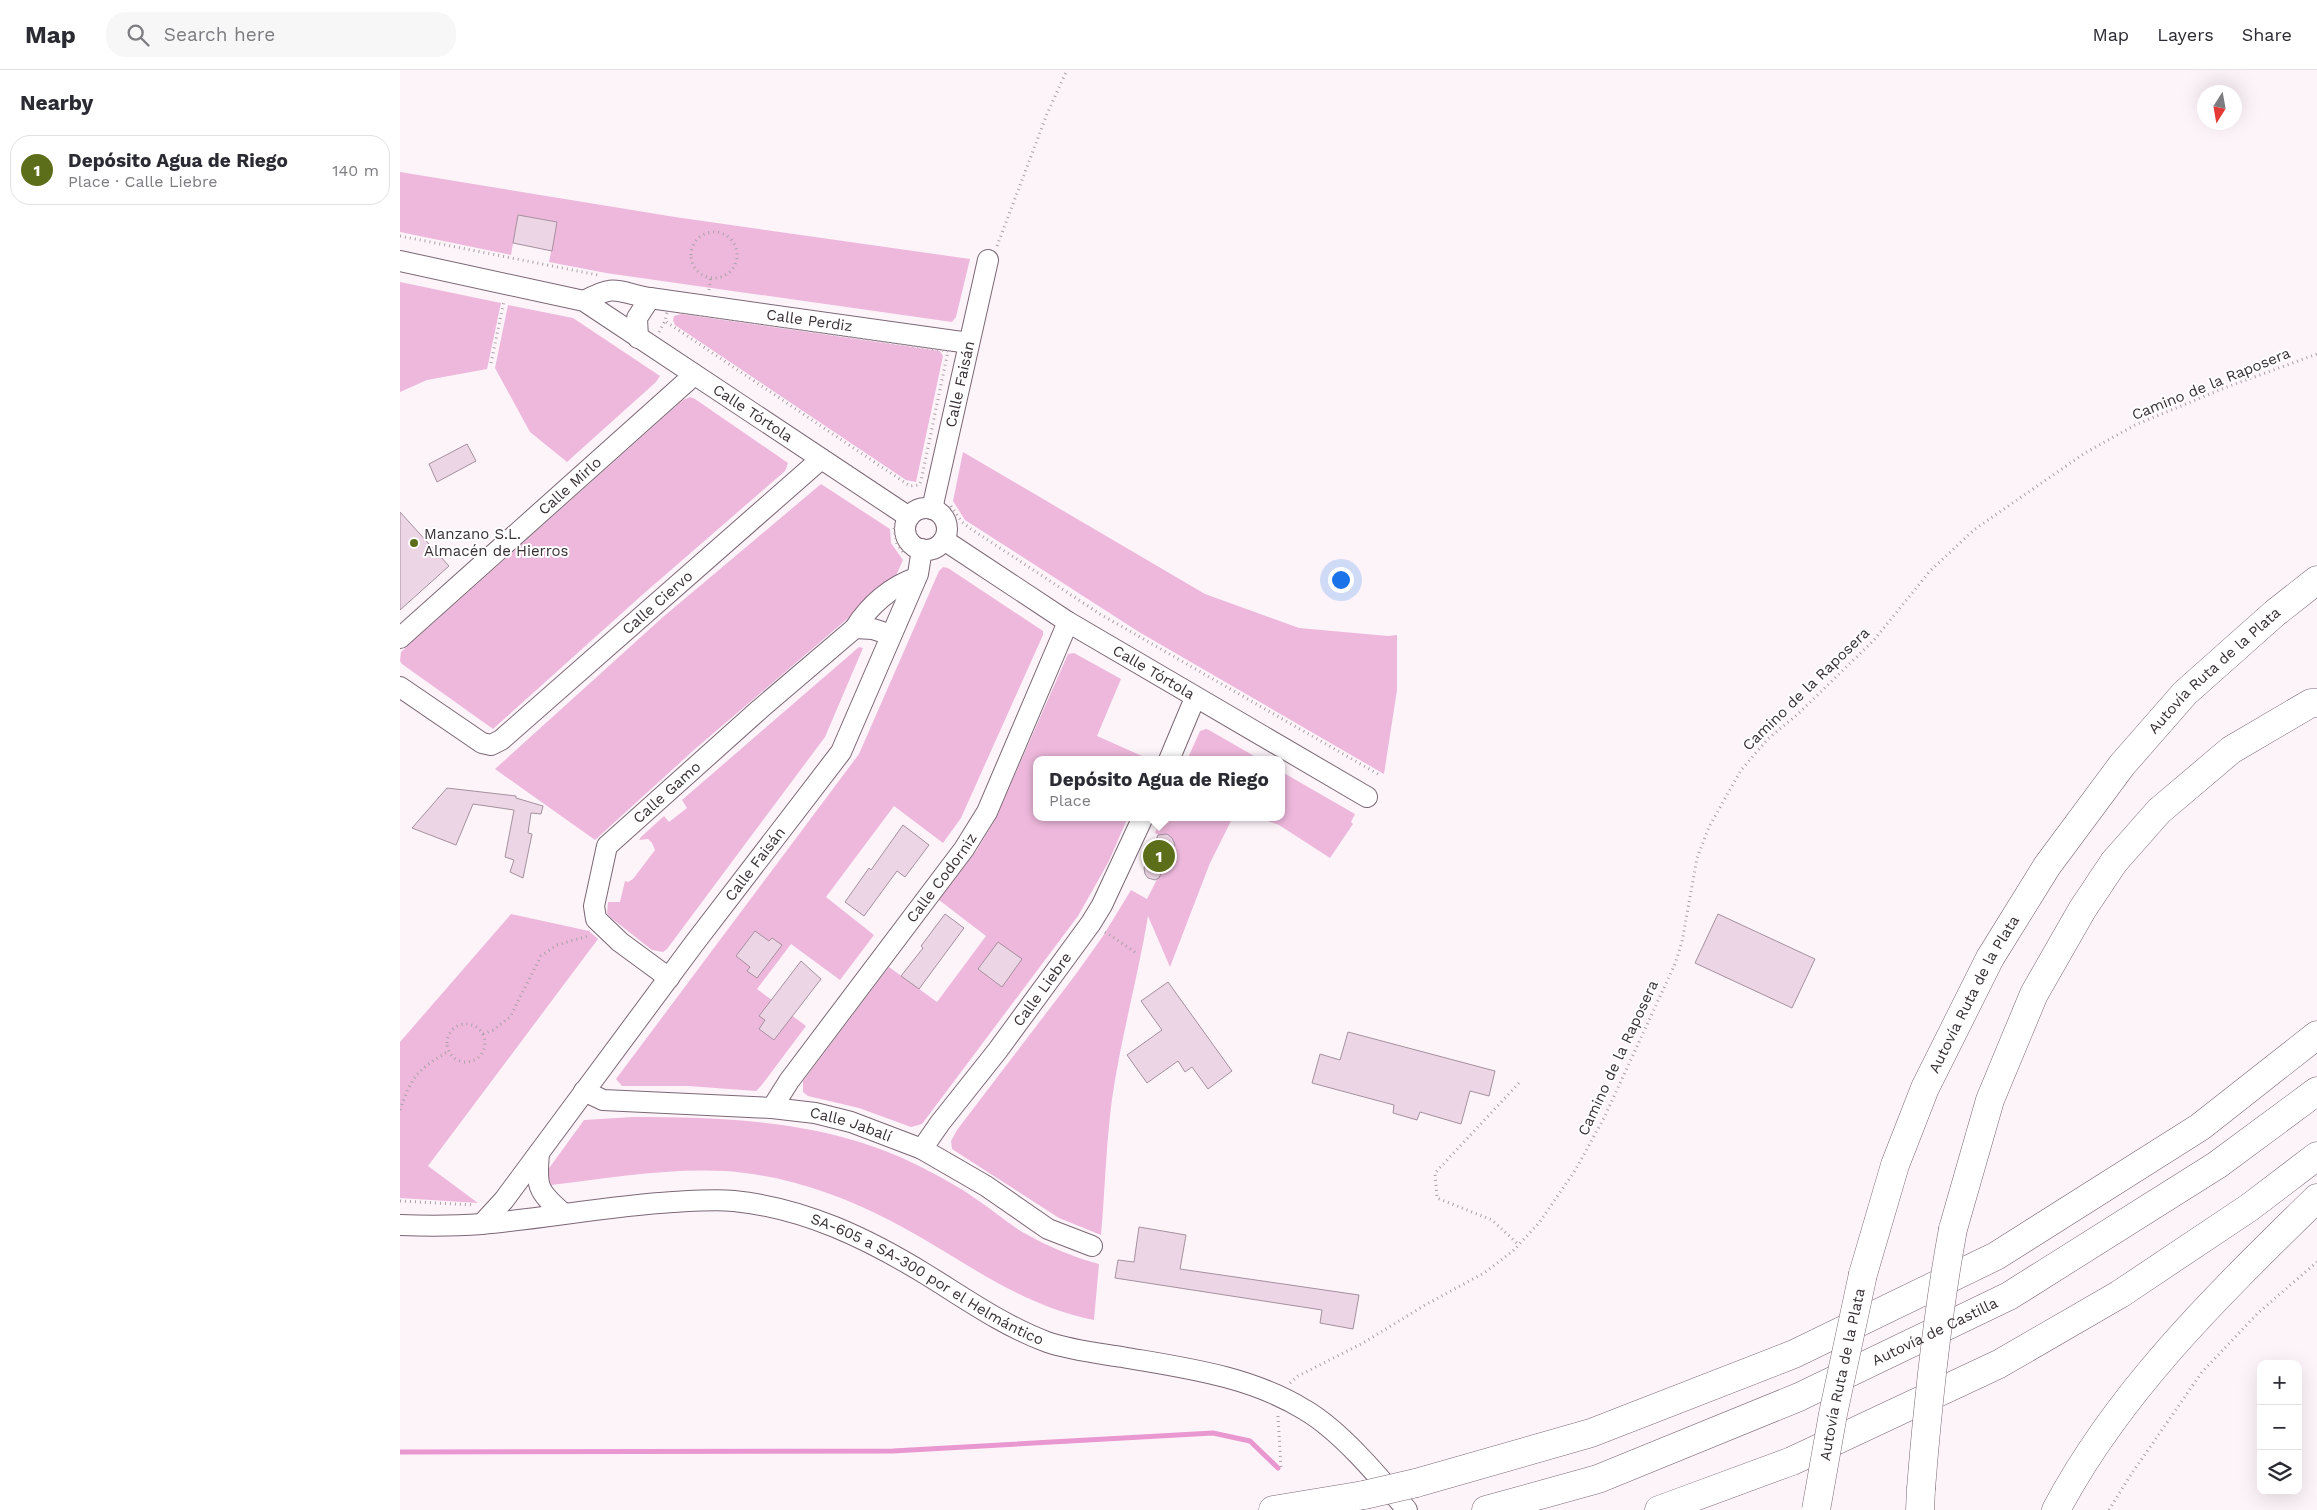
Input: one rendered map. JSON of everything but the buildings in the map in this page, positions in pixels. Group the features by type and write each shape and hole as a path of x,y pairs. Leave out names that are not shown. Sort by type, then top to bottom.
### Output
{"highway":[{"name":"Autovía Ruta de la Plata","path":"1816,1510 1833,1414 1863,1274 1895,1165 1925,1088 1990,958 2047,866 2122,765 2185,693 2275,613 2317,580"},
{"path":"1921,1499 1932,1362 1939,1304 1953,1229 1990,1100 2034,994 2082,910 2114,862 2159,811 2231,750 2311,703 2317,703"},
{"path":"1273,1510 1364,1495 1416,1483 1591,1432 1785,1358 1996,1256 2200,1127 2317,1035"},
{"name":"Autovía de Castilla","path":"1486,1510 1598,1479 1799,1397 2009,1296 2217,1165 2317,1091"},
{"path":"1659,1510 1792,1461 1999,1364 2120,1294 2250,1207 2317,1156"},
{"path":"2056,1510 2109,1424 2211,1302 2317,1198"}],"street":[{"name":"Calle Faisán","path":"939,505 969,343 988,260"},
{"path":"400,261 591,305"},
{"name":"Calle Perdiz","path":"591,305 602,291 615,289 641,296 969,343"},
{"path":"638,338 637,318 641,296"},
{"name":"Calle Tórtola","path":"591,305 638,338 909,516"},
{"name":"Calle Mirlo","path":"400,638 694,375"},
{"name":"Calle Ciervo","path":"400,687 482,744 491,745 501,740 821,459"},
{"path":"939,505 940,513 946,521 947,531 944,540 938,546 914,554 905,532 909,516 915,511 939,505"},
{"name":"Calle Tórtola","path":"944,540 1068,622 1367,797"},
{"name":"Calle Faisán","path":"488,1218 841,752 916,578 914,554"},
{"name":"Calle Gamo","path":"669,978 620,942 596,919 594,906 606,846 760,709 855,628 864,615 899,584 916,578"},
{"name":"Calle Codorniz","path":"772,1108 789,1081 964,849 987,812 1068,622"},
{"path":"855,628 873,629 891,635"},
{"path":"1170,756 1195,698"},
{"name":"Calle Liebre","path":"922,1149 940,1123 998,1050 1091,923 1102,905 1142,821"},
{"name":"Calle Jabalí","path":"584,1091 603,1100 772,1108 815,1113 851,1122 922,1149 986,1186 1048,1229 1092,1246"},
{"name":"Calle Faisán","path":"539,1152 536,1178 541,1192 563,1213"},
{"name":"SA-605 a SA-300 por el Helmántico","path":"400,1225 563,1213 628,1204 733,1201 774,1208 842,1229 925,1274 964,1299 1014,1327 1048,1342 1095,1353 1203,1371 1277,1394 1308,1411 1342,1439 1406,1510"}],"path":[{"path":"988,260 998,245 1043,123 1067,70"},
{"path":"708,231 726,234 737,249 734,267 719,278 701,275 690,260 693,242 708,231"},
{"path":"400,236 600,275"},
{"path":"700,289 718,292"},
{"path":"495,299 513,302"},
{"path":"491,363 504,300"},
{"path":"670,310 948,351 921,481 914,487 665,321 670,310"},
{"name":"Camino de la Raposera","path":"1277,1394 1298,1376 1363,1343 1425,1305 1484,1273 1519,1245 1539,1224 1576,1169 1604,1118 1675,964 1682,942 1693,871 1709,827 1741,770 1769,738 1798,714 1868,646 1930,571 1974,529 2085,452 2135,425 2227,387 2317,354"},
{"path":"939,505 1100,614 1378,774"},
{"path":"886,523 894,528 897,544 914,554"},
{"path":"1108,923 1102,930 1138,954"},
{"path":"483,1034 493,1030 510,1017 541,956 557,945 596,934"},
{"path":"467,1024 476,1027 483,1034 484,1048 475,1060 465,1062 455,1059 448,1051 447,1042 450,1032 457,1026 467,1024"},
{"path":"400,1110 409,1084 417,1074 429,1063 448,1051"},
{"path":"1519,1084 1434,1173 1437,1198 1492,1220 1519,1245"},
{"path":"400,1201 472,1205 488,1218"},
{"path":"2109,1510 2130,1476 2202,1372 2258,1313 2317,1262"},
{"path":"1277,1394 1281,1468"}],"shaded area":[{"path":"400,172 675,217 970,259 956,317 952,322 606,273 549,262 557,222 518,215 511,255 400,232"},
{"path":"400,282 501,303 487,369 427,380 400,392"},
{"path":"508,305 573,318 660,376 656,382 567,462 530,432 495,368"},
{"path":"681,314 940,351 943,356 916,482 906,480 675,325 674,316"},
{"path":"690,397 788,463 785,471 641,596 493,729 402,664 400,661 401,652 683,400"},
{"path":"963,452 1205,594 1299,628 1388,636 1397,635 1397,690 1384,774 1139,632 965,520 953,501"},
{"path":"821,484 890,529 891,543 903,560 895,578 695,749 595,840 495,769 663,617"},
{"path":"943,567 948,568 1043,631 1043,635 961,818 943,843 894,806 826,897 874,935 840,980 791,944 757,989 806,1026 756,1091 688,1086 622,1086 616,1079 859,754 939,571"},
{"path":"859,647 863,648 825,737 667,949 663,952 652,950 610,917 607,913 608,902 620,902 625,881 628,882 633,879 655,850 648,839 639,840 641,837 664,816 669,822 687,808 682,800"},
{"path":"1074,653 1121,679 1097,736 1142,756 1033,756 1033,821 1126,821 1109,861 1078,916 922,1124 911,1127 859,1108 808,1096 803,1092 803,1081 889,967 937,1002 986,936 939,900 977,850 995,820 1068,654"},
{"path":"1209,730 1254,756 1189,756 1200,731"},
{"path":"1285,774 1355,814 1351,822 1353,824 1330,858 1279,825 1268,821 1285,821"},
{"path":"1160,821 1231,821 1210,863 1170,967 1148,916 1112,1099 1101,1235 1059,1218 952,1149 951,1141 957,1130 1076,974 1103,936 1131,890 1147,899 1175,844 1155,833"},
{"path":"511,914 589,931 598,939 428,1166 478,1203 400,1198 400,1042"},
{"path":"633,1117 706,1118 778,1124 814,1130 883,1150 940,1177 1035,1239 1071,1255 1099,1264 1094,1320 1066,1313 1039,1303 989,1278 871,1211 831,1194 789,1181 747,1173 703,1170 638,1174 551,1185 547,1171 584,1120"}],"waterway":[{"path":"400,1452 893,1451 1213,1433 1250,1441 1278,1468"}],"place":[{"name":"Manzano S.L. Almacén de Hierros","path":"414,543"},
{"name":"Depósito Agua de Riego","path":"1159,856"}]}
